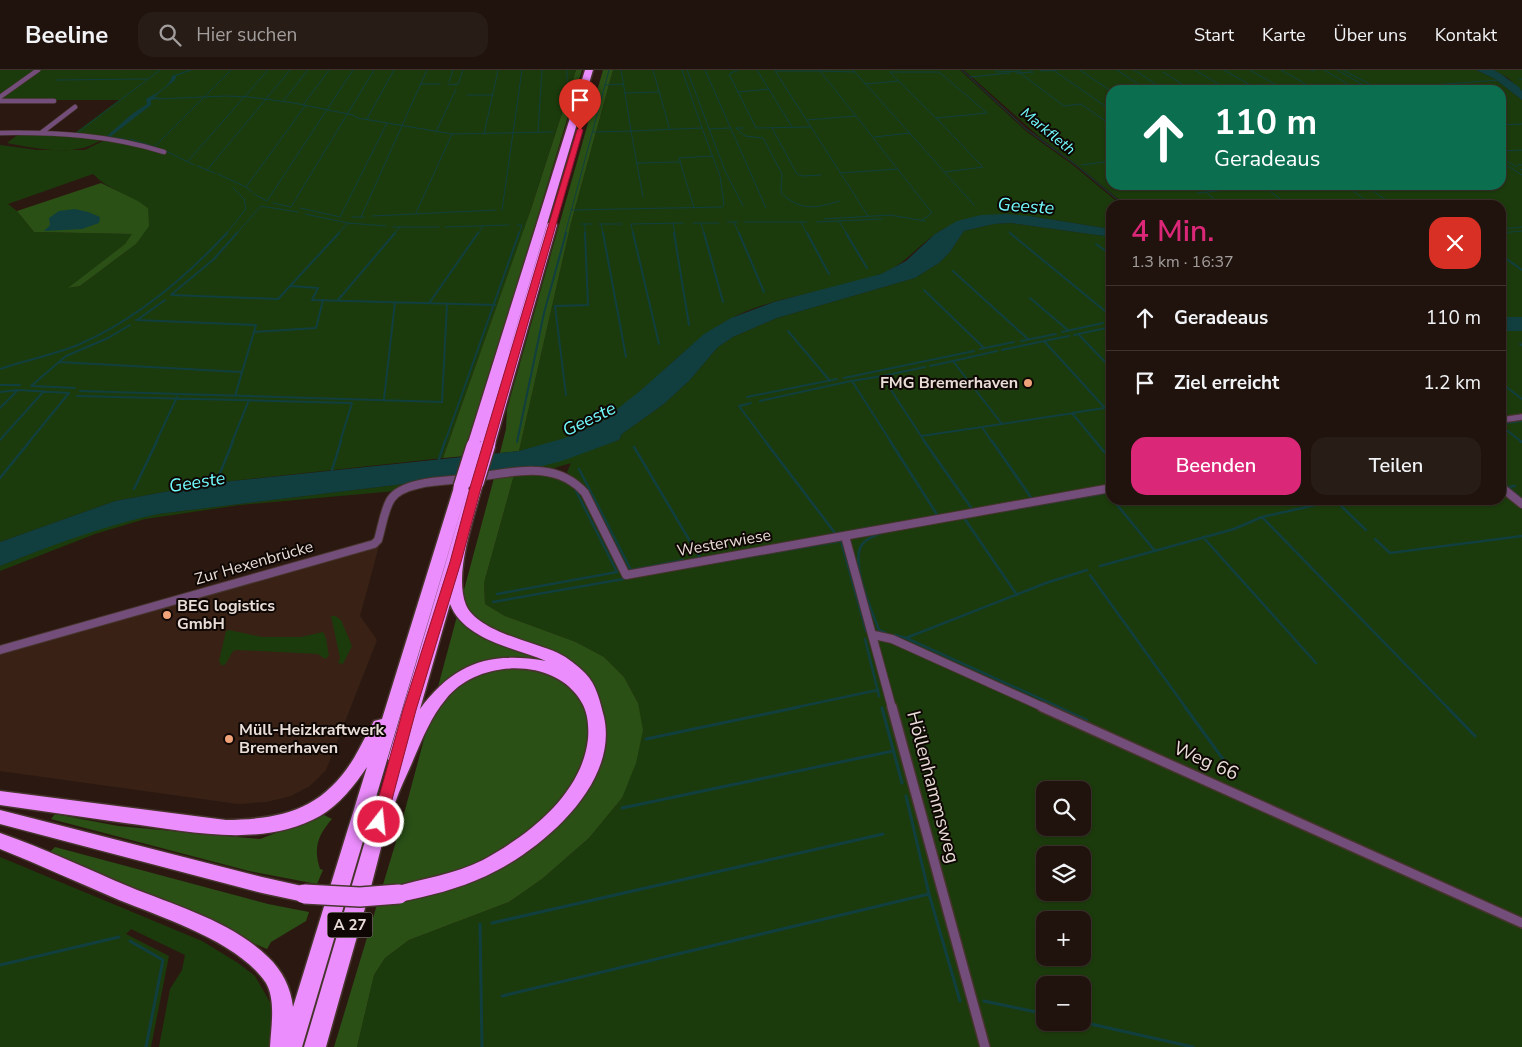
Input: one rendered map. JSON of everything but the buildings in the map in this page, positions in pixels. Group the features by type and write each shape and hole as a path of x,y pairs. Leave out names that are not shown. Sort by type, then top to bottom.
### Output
{"highway":[{"name":"A 27","path":"481,445 589,70"},
{"name":"A 27","path":"291,1047 410,655 469,485 598,70"},
{"name":"A 27","path":"315,1047 410,710 456,562 469,485"},
{"path":"0,817 262,885 304,894 360,897 399,894 445,883 488,866 526,843 556,816 580,787 593,758 598,732 594,707 581,678 565,664 539,650 489,632 464,615 457,598 456,562"},
{"path":"0,798 225,828 270,826 298,818 313,812 338,794 360,765 372,744 410,655"},
{"path":"385,804 414,738 431,706 449,685 471,672 509,663 524,663 547,668 566,677 582,689 594,707"},
{"path":"0,841 187,920 229,940 257,958 273,977 280,993 283,1012 281,1047"}],"street":[{"path":"0,98 38,70"},
{"path":"0,102 54,101"},
{"path":"41,133 75,107"},
{"path":"0,133 41,133 108,138 140,143 164,152"},
{"path":"1506,419 1522,417"},
{"name":"Westerwiese","path":"397,492 414,486 494,475 534,472 561,474 572,478 580,484 626,575 1106,489"},
{"path":"1506,491 1522,504"},
{"name":"Zur Hexenbrücke","path":"0,650 374,544 378,540 392,498 397,492"},
{"name":"Höllenhammsweg","path":"845,536 874,635 984,1047"},
{"name":"Weg 66","path":"874,635 892,639 1522,923"}],"shaded area":[{"path":"379,546 360,616 377,640 326,770 310,786 291,796 266,802 238,804 0,771 0,654 232,586"}],"green space":[{"path":"0,70 576,70 526,224 443,458 213,483 115,501 0,542 0,145 37,150 54,150 7,143 20,133 72,135 119,100 0,100 4,93 0,93","holes":["104,138 107,139 85,150 68,150 82,148","93,174 99,180 148,208 136,244 80,286 69,288 125,244 133,234 34,232 17,211 8,204"]},
{"path":"576,70 582,70 465,456 443,458 531,209"},
{"path":"603,70 613,70 571,223 519,451 500,453 506,429 507,409"},
{"path":"613,70 960,70 1027,132 1073,165 1115,200 1106,200 1106,228 1030,216 945,228 936,233 899,264 881,274 764,305 728,320 694,343 634,398 601,422 572,436 519,451 571,223"},
{"path":"964,70 1476,70 1503,85 1106,85 1106,189 1042,139"},
{"path":"1494,70 1522,70 1522,91 1508,78"},
{"path":"1506,88 1522,100 1522,317 1506,317 1506,200 1120,200 1108,190 1506,190"},
{"path":"101,183 148,208 149,226 136,244 80,286 68,288 125,244 132,234 34,232 17,211"},
{"path":"1011,223 1106,236 1106,505 1506,505 1506,493 1522,506 1522,1047 357,1047 374,975 385,958 409,940 509,902 542,879 589,838 622,798 638,703 624,677 604,657 576,642 505,616 485,604 484,583 514,475 531,474 565,478 571,476 567,472 571,463 548,470 534,470 395,491 240,505 145,519 95,534 0,571 0,566 115,523 158,514 534,468 619,440 622,434 664,404 689,381 718,347 733,337 777,318 915,278 939,263 950,252 964,231 994,224"},
{"path":"1506,331 1522,331 1522,502 1506,489"},
{"path":"514,475 484,583 485,604 505,616 576,642 604,657 624,677 638,703 643,730 636,763 622,798 589,838 542,879 509,902 409,940 385,958 374,975 357,1047 334,1047 401,825 494,478"},
{"path":"331,616 341,620 352,646 343,664 338,663 340,658"},
{"path":"226,631 262,637 301,637 323,632 329,656 325,659 318,654 237,650 233,651 225,665 221,665 219,661"},
{"path":"55,814 118,826 260,839 324,815 332,819 318,842 318,861 320,869 323,870 317,884 249,871 51,819"},
{"path":"55,847 268,904 309,912 306,921 271,942 267,949 47,855"},
{"path":"0,857 202,941 238,963 255,976 271,1004 273,1024 270,1047 159,1047 170,989 182,970 185,955 131,929 126,934 169,956 151,1047 0,1047"}],"water":[{"path":"192,70 176,76 175,80 154,97 162,98 151,100 151,105 110,137 107,136 132,114 147,104 146,99 165,87 172,76"},
{"path":"1476,70 1494,70 1501,74 1519,87 1522,91 1522,100 1506,88 1506,85 1503,85"},
{"path":"75,209 100,217 99,223 82,229 44,231 50,225 49,218 59,211"},
{"path":"1006,214 1030,216 1106,228 1106,236 1011,223 994,224 964,231 950,252 939,263 915,278 777,318 733,337 718,347 689,381 664,404 622,434 619,440 562,461 534,468 158,514 117,524 0,566 0,542 115,501 213,483 519,451 565,438 601,422 640,391 704,334 731,318 774,302 881,274 906,261 935,234 957,221 981,215"},
{"path":"1506,317 1522,317 1522,331 1506,331"}],"waterway":[{"path":"77,133 160,70"},
{"path":"204,97 231,70"},
{"path":"244,97 268,70"},
{"path":"266,99 290,70"},
{"path":"284,100 308,70"},
{"path":"303,105 329,70"},
{"path":"327,110 353,70"},
{"path":"347,114 374,70"},
{"path":"367,119 394,70"},
{"path":"421,84 427,70"},
{"path":"449,82 453,70"},
{"path":"448,85 458,84 463,70"},
{"path":"493,95 498,70"},
{"path":"513,133 522,70"},
{"path":"538,132 542,70"},
{"path":"567,70 567,81"},
{"path":"571,210 609,70"},
{"path":"621,70 625,93"},
{"path":"653,70 670,129"},
{"path":"682,70 702,128"},
{"path":"687,70 709,129"},
{"path":"705,70 766,208"},
{"path":"738,70 729,74 738,92"},
{"path":"757,70 769,89"},
{"name":"Markfleth","path":"962,70 1026,129 1076,165 1106,190"},
{"path":"995,70 997,72 1021,71"},
{"path":"1040,71 1053,70"},
{"path":"1053,70 1106,107"},
{"path":"1053,70 1058,70"},
{"path":"1080,70 1106,88"},
{"path":"1117,70 1140,85"},
{"path":"1134,70 1157,85"},
{"path":"1195,70 1220,85"},
{"path":"1224,70 1250,85"},
{"path":"1250,70 1276,85"},
{"path":"1281,70 1307,85"},
{"path":"1324,70 1348,84"},
{"path":"1337,70 1363,85"},
{"path":"1343,70 1371,85"},
{"path":"811,127 775,71 820,71"},
{"path":"820,71 855,72"},
{"path":"820,71 856,116"},
{"path":"855,72 866,84"},
{"path":"890,72 939,72 987,113 936,118 890,72"},
{"path":"1016,73 1034,72"},
{"path":"1163,72 1183,85"},
{"path":"970,77 1010,73"},
{"path":"1020,73 1064,106 1081,104 1106,122"},
{"path":"56,80 147,79"},
{"path":"1432,85 1499,80"},
{"path":"866,84 898,81"},
{"path":"402,126 421,84"},
{"path":"421,84 440,84"},
{"path":"605,85 623,84"},
{"path":"866,84 910,133"},
{"path":"436,131 456,89"},
{"path":"738,92 769,89"},
{"path":"769,89 792,127"},
{"path":"625,93 659,92"},
{"path":"738,92 756,128 811,127"},
{"path":"625,93 631,131"},
{"path":"467,95 493,95"},
{"path":"484,133 493,95"},
{"path":"155,146 204,97"},
{"path":"158,99 204,97"},
{"path":"204,97 244,97"},
{"path":"188,161 244,97"},
{"path":"244,97 266,99"},
{"path":"207,170 266,99"},
{"path":"266,99 303,105"},
{"path":"303,105 327,110"},
{"path":"246,187 305,106"},
{"path":"254,194 267,201 327,110"},
{"path":"327,110 347,114"},
{"path":"273,203 291,207 347,114"},
{"path":"347,114 358,118 402,126"},
{"path":"807,120 856,116"},
{"path":"856,116 932,213 922,220"},
{"path":"936,118 983,167 945,172"},
{"path":"300,208 340,217 387,123"},
{"path":"1506,125 1522,124"},
{"path":"361,217 402,126"},
{"path":"402,126 436,131"},
{"path":"811,127 868,216"},
{"path":"670,129 702,128"},
{"path":"702,128 713,156"},
{"path":"709,129 730,128"},
{"path":"743,128 736,128 745,136 763,138 782,174 781,193 796,203 809,207 840,201"},
{"path":"772,128 797,174 803,176 821,175"},
{"path":"631,131 670,129"},
{"path":"709,129 725,171 743,206"},
{"path":"436,131 452,134"},
{"path":"593,132 631,131"},
{"path":"631,131 643,197"},
{"path":"513,133 553,132"},
{"path":"452,134 484,133"},
{"path":"484,133 513,133"},
{"path":"502,210 513,133"},
{"path":"874,137 910,133"},
{"path":"910,133 974,205"},
{"path":"416,213 452,134"},
{"path":"104,136 125,139"},
{"path":"130,139 159,148"},
{"path":"164,150 194,165"},
{"path":"1506,151 1522,150"},
{"path":"694,208 679,158 713,156"},
{"path":"694,208 722,207 724,205 720,176 713,156"},
{"path":"1506,161 1517,167"},
{"path":"637,163 680,162"},
{"path":"1082,165 1106,162"},
{"path":"197,166 207,170"},
{"path":"1506,166 1522,175"},
{"path":"841,173 897,169"},
{"path":"207,170 215,173"},
{"path":"218,174 246,187"},
{"path":"246,187 252,192"},
{"path":"226,234 246,209 244,199 233,188"},
{"name":"Markfleth","path":"1106,190 1118,200"},
{"path":"1206,192 1226,190"},
{"path":"1269,190 1282,200"},
{"path":"1352,190 1365,200"},
{"path":"1372,190 1386,200"},
{"path":"1197,193 1206,192"},
{"path":"1206,192 1215,200"},
{"path":"236,234 261,206 298,212"},
{"path":"571,210 694,208"},
{"path":"372,216 496,210"},
{"path":"565,234 571,210"},
{"path":"305,214 348,223"},
{"path":"824,219 890,215 925,221"},
{"path":"352,217 361,217"},
{"path":"816,222 882,219"},
{"path":"839,221 847,234"},
{"path":"727,222 734,222"},
{"path":"734,222 739,234"},
{"path":"744,222 801,222"},
{"path":"801,222 807,222"},
{"path":"801,222 807,234"},
{"path":"338,234 348,223"},
{"path":"348,223 386,226"},
{"path":"633,234 631,224 673,223"},
{"path":"673,223 675,234"},
{"path":"673,223 683,223"},
{"path":"693,223 701,223"},
{"path":"701,223 719,223"},
{"path":"701,223 704,234"},
{"path":"585,224 592,224"},
{"path":"585,224 585,233"},
{"path":"601,224 622,224"},
{"path":"601,224 603,234"},
{"path":"445,227 509,225"},
{"path":"517,225 522,225 519,234"},
{"path":"478,234 483,226"},
{"path":"393,227 400,227"},
{"path":"394,234 400,227"},
{"path":"400,227 439,227"},
{"path":"1506,229 1522,227"},
{"path":"1506,233 1522,231"},
{"path":"0,369 70,348 101,334 159,296 194,266 227,233"},
{"path":"172,294 214,259 237,233"},
{"path":"290,286 339,233"},
{"path":"338,300 395,233"},
{"path":"430,302 478,233"},
{"path":"494,305 519,233"},
{"path":"517,442 544,313 566,233"},
{"path":"566,395 555,306 588,305 585,233"},
{"path":"603,233 626,357"},
{"path":"633,233 659,344"},
{"path":"674,233 689,325"},
{"path":"704,233 723,302"},
{"path":"739,233 764,292"},
{"path":"807,233 829,274"},
{"path":"846,233 867,268"},
{"path":"1010,233 1106,312"},
{"path":"1096,244 1106,251"},
{"path":"1506,259 1522,270"},
{"path":"953,271 1028,339"},
{"path":"171,295 278,299 290,286"},
{"path":"290,286 318,288 312,300 323,300"},
{"path":"924,290 984,348"},
{"path":"1030,298 1068,331"},
{"path":"137,320 165,300"},
{"path":"254,332 316,328 323,300"},
{"path":"323,300 395,302"},
{"path":"384,399 395,302"},
{"path":"395,302 494,305"},
{"path":"235,396 442,402 447,304"},
{"path":"445,442 494,305"},
{"path":"136,320 256,325 235,396"},
{"path":"1068,331 1103,323"},
{"path":"59,362 66,356 108,338 130,325"},
{"path":"1078,334 1106,328"},
{"path":"788,331 830,380"},
{"path":"1062,332 1068,331"},
{"path":"1021,341 1056,334"},
{"path":"1074,335 1078,334"},
{"path":"1078,334 1106,363"},
{"path":"1044,341 1069,336"},
{"path":"1002,350 1044,341"},
{"path":"1044,341 1105,408"},
{"path":"980,349 1014,342"},
{"path":"844,378 974,351"},
{"path":"953,361 997,351"},
{"path":"930,366 953,361"},
{"path":"953,361 1002,424"},
{"path":"31,386 59,362"},
{"path":"59,362 241,372"},
{"path":"882,376 925,367"},
{"path":"882,376 921,436"},
{"path":"882,376 852,381 891,442"},
{"path":"830,380 837,379"},
{"path":"747,397 830,380"},
{"path":"760,401 851,381"},
{"path":"0,385 20,385"},
{"path":"33,386 75,388"},
{"path":"1506,387 1522,399"},
{"path":"0,392 18,390 44,392"},
{"path":"0,408 17,391"},
{"path":"80,391 235,396"},
{"path":"0,440 44,392"},
{"path":"29,442 69,393 44,392"},
{"path":"77,396 176,399"},
{"path":"156,442 176,399"},
{"path":"176,399 249,400"},
{"path":"232,442 249,400"},
{"path":"249,400 352,403 340,442"},
{"path":"751,403 739,406 766,442"},
{"path":"1072,413 1105,408"},
{"path":"1002,424 1072,413"},
{"path":"1072,413 1096,442"},
{"path":"1506,423 1522,421"},
{"path":"982,427 1002,424"},
{"path":"921,436 982,427"},
{"path":"982,427 992,442"},
{"path":"1506,430 1522,442 1520,441"},
{"path":"921,436 925,442"},
{"path":"0,478 30,441"},
{"path":"134,489 157,441"},
{"name":"Geeste","path":"218,478 233,441"},
{"path":"332,470 341,441"},
{"path":"439,459 445,441"},
{"path":"765,441 835,533"},
{"path":"890,441 938,516"},
{"path":"924,441 972,509"},
{"path":"992,441 1032,499"},
{"path":"1095,441 1106,454"},
{"path":"634,447 700,558"},
{"path":"579,469 631,570 683,560"},
{"path":"1508,487 1515,486"},
{"path":"1508,487 1522,499"},
{"path":"497,594 617,572 575,489"},
{"path":"1004,511 1106,493"},
{"path":"1117,505 1155,551"},
{"path":"1262,517 1316,505"},
{"path":"1340,505 1366,530"},
{"path":"1203,537 1234,529 1262,517"},
{"path":"1262,517 1448,708"},
{"path":"962,518 964,518 1017,595"},
{"path":"851,531 871,527"},
{"path":"829,535 842,532"},
{"path":"885,532 863,543 859,554 859,564 860,576 879,630 886,633"},
{"path":"1375,539 1390,553 1522,536"},
{"path":"1155,551 1203,537"},
{"path":"1203,537 1316,663"},
{"path":"684,568 841,541 866,631"},
{"path":"1100,566 1155,551"},
{"path":"692,559 701,558"},
{"path":"1017,595 1087,570"},
{"path":"1090,575 1186,708"},
{"path":"493,602 629,578"},
{"path":"906,638 1017,595"},
{"path":"895,635 906,638"},
{"path":"906,638 1061,708"},
{"path":"865,639 878,690"},
{"path":"793,708 878,690"},
{"path":"878,690 879,696"},
{"path":"646,739 799,707"},
{"path":"1058,707 1087,720"},
{"path":"1185,707 1236,777"},
{"path":"1447,707 1475,736"},
{"path":"882,708 902,783"},
{"path":"622,808 893,751"},
{"path":"906,796 929,894"},
{"path":"492,923 883,834"},
{"path":"502,996 929,894"},
{"path":"929,894 960,1001"},
{"path":"480,924 482,1047"},
{"path":"0,965 119,937"},
{"path":"130,941 163,960 146,1047"},
{"path":"984,1001 1036,1012"},
{"path":"1091,1024 1193,1047"}],"place":[{"name":"FMG Bremerhaven","path":"1028,383"},
{"name":"BEG logistics GmbH","path":"167,615"},
{"name":"Müll-Heizkraftwerk Bremerhaven","path":"229,739"}],"route":[{"path":"379,822 580,130"}]}
